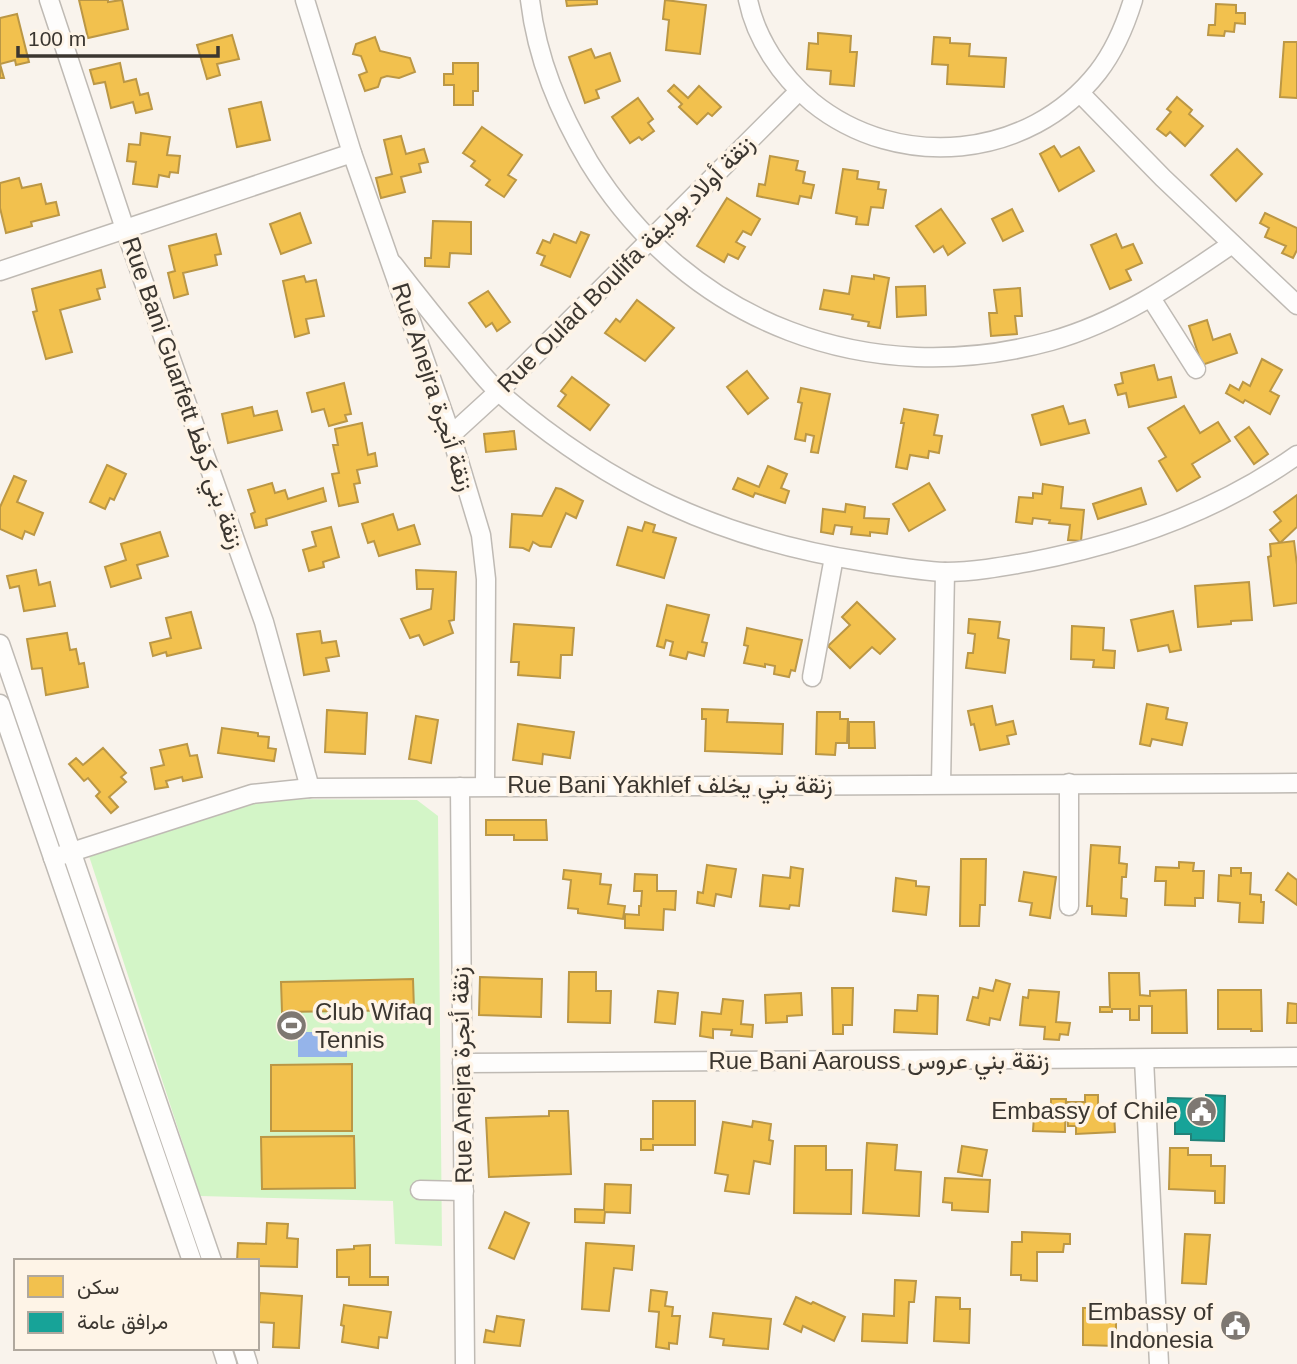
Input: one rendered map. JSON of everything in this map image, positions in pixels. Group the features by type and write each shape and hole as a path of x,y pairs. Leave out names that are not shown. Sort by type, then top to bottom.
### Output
{"street":[{"name":"Rue Bani Guarfett زنقة بني كرفط","path":"49,0 125,229 264,622 310,788"},
{"name":"Rue Anejra زنقة أنجرة","path":"305,0 352,153 451,435 481,535 485,558 485,786"},
{"path":"312,0 312,19"},
{"path":"530,0 536,42 549,85 576,140 601,181 649,240 697,279 732,303 802,337 877,355 950,358 1014,349 1080,332 1129,311 1232,244"},
{"path":"748,0 751,15 770,55 799,91 829,115 863,134 900,145 939,149 978,146 1015,135 1049,117 1080,93 1098,72 1114,48 1133,0"},
{"name":"Rue Oulad Boulifa زنقة أولاد بوليفة","path":"451,435 498,392 799,91"},
{"path":"1080,93 1297,305"},
{"path":"0,271 352,153"},
{"path":"393,264 498,392 562,444 671,507 754,538 834,557 945,572 974,570 1085,551 1174,522 1238,491 1297,456"},
{"path":"1151,298 1196,369"},
{"path":"812,677 834,557"},
{"path":"941,784 945,572"},
{"path":"0,644 211,1259"},
{"path":"0,704 191,1259"},
{"path":"1069,783 1069,906"},
{"name":"Rue Bani Yakhlef زنقة بني يخلف","path":"53,858 252,794 310,788 1297,783"},
{"name":"Rue Anejra زنقة أنجرة","path":"460,787 465,1364"},
{"name":"Rue Bani Aarouss زنقة بني عروس","path":"462,1063 1297,1057"},
{"path":"1144,1059 1159,1364"},
{"path":"420,1190 464,1191"}],"green space":[{"name":"Club Wifaq Tennis","path":"266,799 417,800 438,816 442,1246 395,1244 393,1201 200,1196 89,856"}],"water":[{"path":"298,1032 347,1032 347,1057 298,1057"}],"building: سكن":[{"path":"79,0 122,0 128,29 88,38"},
{"path":"566,0 597,0 597,4 567,6"},
{"path":"665,0 706,5 700,54 666,50 669,20 663,19"},
{"path":"1216,4 1236,5 1236,13 1245,13 1245,24 1235,23 1234,32 1225,31 1224,36 1208,35 1209,25 1215,25"},
{"path":"17,14 29,62 16,65 15,60 0,64 0,18"},
{"path":"818,33 851,36 850,52 857,52 854,86 830,84 831,71 807,69 809,43 818,44"},
{"path":"232,35 239,59 217,64 220,75 207,79 197,45"},
{"path":"375,37 380,51 410,58 415,72 399,78 381,78 378,87 365,91 359,75 367,72 361,56 353,54 356,44"},
{"path":"934,37 950,38 950,43 970,44 969,56 1006,58 1004,87 947,84 948,65 932,64"},
{"path":"1284,42 1297,42 1297,98 1280,97"},
{"path":"591,49 595,58 610,53 620,81 596,90 599,98 585,103 569,57"},
{"path":"120,63 124,82 136,79 140,95 148,93 152,109 136,113 133,102 111,108 105,82 94,84 90,70"},
{"path":"453,63 478,63 478,91 473,91 473,105 454,105 454,85 444,85 444,74 453,74"},
{"path":"674,85 688,98 699,86 721,107 712,116 708,113 697,124 679,107 682,104 668,91"},
{"path":"1177,97 1192,110 1189,114 1203,126 1185,146 1170,132 1166,136 1157,129 1171,112 1167,109"},
{"path":"638,98 653,119 648,123 654,131 642,140 639,137 630,143 612,117"},
{"path":"261,102 270,140 237,147 229,109"},
{"path":"482,127 522,155 508,175 516,180 504,197 486,185 490,180 471,166 475,161 463,153"},
{"path":"141,133 170,137 167,155 180,156 178,173 170,172 169,177 159,175 157,187 133,184 136,162 127,161 129,144 140,145"},
{"path":"401,136 406,154 424,149 428,162 419,164 421,172 401,177 405,192 381,198 376,178 392,174 384,140"},
{"path":"1054,146 1061,157 1079,147 1094,171 1059,191 1040,154"},
{"path":"1237,149 1262,174 1236,201 1211,175"},
{"path":"770,156 798,161 796,170 805,172 803,183 814,185 811,198 800,196 798,204 757,196 759,184 765,185"},
{"path":"843,169 858,171 857,179 879,182 878,189 886,190 883,208 871,207 868,225 856,224 857,217 836,213"},
{"path":"19,178 22,188 41,184 46,204 56,202 59,215 31,222 32,226 6,233 0,208 0,183"},
{"path":"727,198 760,219 751,235 743,231 736,242 745,247 738,259 728,254 724,262 697,246"},
{"path":"941,209 965,243 948,255 943,246 934,252 916,226"},
{"path":"1012,209 1023,231 1003,241 992,219"},
{"path":"300,213 311,243 281,254 270,224"},
{"path":"1265,213 1297,228 1297,250 1293,258 1282,253 1286,246 1265,237 1269,228 1260,223"},
{"path":"433,221 471,222 471,254 450,253 449,267 425,266 425,258 431,258"},
{"path":"581,232 589,235 570,277 541,265 545,256 537,253 543,240 550,243 554,234 576,243"},
{"path":"216,234 221,254 215,255 217,265 183,273 188,294 174,298 168,273 175,271 169,246"},
{"path":"1116,234 1122,248 1133,244 1142,263 1126,270 1131,280 1110,289 1091,245"},
{"path":"101,270 105,287 97,289 100,299 60,310 72,352 46,359 33,312 37,311 32,289"},
{"path":"874,275 889,278 880,328 868,326 869,322 852,319 853,315 820,309 824,290 849,294 852,276 874,279"},
{"path":"304,276 306,282 316,280 324,316 306,319 309,333 295,337 283,281"},
{"path":"925,286 926,315 897,317 896,287"},
{"path":"1020,288 1022,316 1015,316 1017,334 991,336 989,313 997,313 994,290"},
{"path":"488,291 510,322 497,331 492,323 486,327 469,303"},
{"path":"637,300 674,328 645,361 605,333 616,319 620,322"},
{"path":"1207,320 1213,340 1230,334 1237,353 1202,365 1189,326"},
{"path":"1262,359 1282,370 1270,391 1279,396 1270,414 1226,393 1230,385 1239,390 1243,382 1250,386"},
{"path":"1154,365 1158,380 1171,377 1176,397 1129,407 1126,393 1118,395 1115,385 1123,383 1121,373"},
{"path":"747,371 768,398 748,414 727,387"},
{"path":"572,377 609,405 590,430 558,406 566,395 561,391"},
{"path":"344,383 351,414 345,415 347,421 329,426 324,409 312,412 307,393"},
{"path":"801,388 830,394 818,453 811,452 814,436 806,434 805,441 795,439 802,403 798,402"},
{"path":"1063,406 1069,424 1085,420 1089,433 1041,445 1032,415"},
{"path":"1184,406 1200,433 1218,422 1230,441 1192,464 1200,477 1177,491 1159,461 1166,457 1148,428"},
{"path":"252,407 254,416 277,411 282,430 228,443 222,414"},
{"path":"904,409 938,415 934,435 942,436 939,453 929,451 928,458 910,455 907,469 896,467"},
{"path":"362,423 368,455 375,453 377,466 357,470 360,483 354,484 358,502 339,506 332,474 339,473 333,445 338,445 335,429"},
{"path":"1249,427 1268,454 1254,464 1235,437"},
{"path":"514,431 516,449 486,452 484,434"},
{"path":"107,465 126,474 114,500 110,498 105,509 90,502"},
{"path":"768,466 787,474 781,488 789,491 785,503 755,493 753,497 733,489 738,478 759,487"},
{"path":"14,476 26,481 17,502 43,513 34,535 25,531 22,539 0,529 0,507"},
{"path":"272,483 275,493 285,490 288,499 323,488 326,501 266,519 267,525 255,528 251,514 255,512 248,490"},
{"path":"929,483 945,510 909,531 893,504"},
{"path":"1043,484 1063,487 1061,508 1084,510 1081,541 1068,540 1070,525 1033,518 1032,524 1016,522 1019,497 1033,498 1033,493 1042,494"},
{"path":"556,488 583,501 576,518 566,513 551,547 533,542 529,551 510,547 512,514 542,516"},
{"path":"1141,488 1146,504 1098,519 1093,504"},
{"path":"1297,495 1297,527 1280,543 1270,530 1281,521 1274,512"},
{"path":"846,504 865,507 864,518 889,519 887,534 851,534 852,527 835,525 833,534 821,532 823,509 845,512"},
{"path":"393,514 398,530 414,525 420,544 379,556 374,541 368,543 362,524"},
{"path":"645,522 655,525 653,532 676,538 664,578 617,565 628,527 642,531"},
{"path":"331,527 339,557 323,562 324,567 309,571 303,550 316,546 312,532"},
{"path":"160,532 168,556 137,565 141,578 111,587 105,567 126,560 121,544"},
{"path":"1294,541 1297,603 1274,606 1268,557 1271,556 1270,544"},
{"path":"36,570 39,585 50,582 55,606 24,611 19,586 10,588 7,576"},
{"path":"416,570 456,572 454,620 449,621 453,633 424,645 419,635 410,638 401,619 431,609 433,589 417,589"},
{"path":"1249,582 1252,620 1198,627 1195,586"},
{"path":"857,602 895,639 880,654 872,647 850,668 828,646 850,625 842,617"},
{"path":"667,605 709,615 702,642 707,643 704,656 688,652 686,659 670,655 673,642 666,640 664,648 657,646"},
{"path":"1173,611 1181,650 1170,652 1168,645 1138,651 1131,620"},
{"path":"191,612 201,648 167,656 166,652 153,656 150,643 171,638 166,618"},
{"path":"969,619 1000,622 998,638 1009,640 1005,673 966,668 968,653 973,653 975,634 968,633"},
{"path":"514,624 574,628 572,655 561,655 560,678 518,675 519,662 511,662"},
{"path":"1072,626 1104,628 1103,650 1115,651 1114,668 1093,667 1094,660 1071,659"},
{"path":"747,628 802,640 795,671 791,670 789,677 774,674 775,666 744,663 748,646 744,645"},
{"path":"320,631 322,643 336,641 339,656 326,658 329,671 304,675 297,634"},
{"path":"67,633 70,650 76,649 79,664 84,663 88,687 46,695 42,668 32,669 27,639"},
{"path":"1147,704 1168,708 1166,719 1187,723 1182,745 1152,739 1150,746 1140,744"},
{"path":"992,706 996,725 1013,721 1016,734 1007,736 1009,744 980,750 968,711"},
{"path":"702,709 728,710 727,722 783,724 782,754 705,751 706,719 702,719"},
{"path":"327,710 367,713 365,754 325,752"},
{"path":"817,712 840,712 840,719 848,719 847,743 836,743 835,755 816,754"},
{"path":"416,716 438,720 431,763 409,759"},
{"path":"849,722 874,722 875,748 849,748"},
{"path":"518,724 574,732 570,758 543,754 542,764 513,760"},
{"path":"222,728 269,737 268,748 276,749 274,761 218,753"},
{"path":"187,744 190,756 197,755 202,777 183,781 182,777 166,781 168,787 155,789 151,768 164,765 160,750"},
{"path":"103,748 126,773 121,777 126,782 109,797 118,807 111,813 96,796 100,792 88,778 84,781 69,764 76,758 83,765"},
{"path":"486,820 546,820 547,840 514,840 514,835 486,835"},
{"path":"1091,845 1120,847 1119,863 1127,864 1126,877 1122,877 1121,898 1127,899 1126,916 1092,914 1092,906 1087,906"},
{"path":"961,859 986,859 985,905 980,905 979,926 960,926"},
{"path":"1179,862 1194,863 1193,871 1204,871 1203,898 1195,898 1195,906 1165,905 1166,881 1155,881 1156,867 1179,868"},
{"path":"707,865 736,869 731,897 716,894 714,906 697,903 698,892 703,893"},
{"path":"791,867 803,869 799,906 790,905 789,909 760,906 763,875 790,878"},
{"path":"1231,868 1241,868 1241,873 1251,873 1250,894 1261,895 1261,902 1264,902 1263,923 1239,922 1240,903 1218,901 1219,875 1231,876"},
{"path":"564,870 601,874 600,884 611,885 608,904 625,906 623,919 578,913 578,909 568,908 571,880 563,879"},
{"path":"1024,872 1056,877 1050,918 1030,915 1032,903 1019,901"},
{"path":"1288,873 1297,880 1297,905 1276,890"},
{"path":"635,874 657,875 657,891 676,891 675,910 664,909 663,930 625,928 625,914 639,915 641,906 642,891 634,891"},
{"path":"896,878 916,881 916,886 929,887 926,915 893,911"},
{"path":"569,972 596,972 596,991 611,991 610,1023 568,1022"},
{"path":"1109,973 1139,973 1140,995 1150,996 1150,991 1186,990 1187,1033 1152,1033 1152,1006 1139,1006 1139,1020 1130,1020 1130,1009 1100,1012 1100,1007 1110,1007"},
{"path":"480,977 542,979 541,1017 479,1015"},
{"path":"413,979 414,1010 282,1012 281,982"},
{"path":"996,980 1010,984 1000,1020 990,1018 989,1025 967,1020 973,997 978,998 980,988 993,991"},
{"path":"832,988 853,988 852,1025 843,1025 843,1034 833,1034"},
{"path":"1029,990 1059,992 1056,1022 1070,1023 1068,1035 1060,1034 1059,1040 1044,1039 1045,1027 1020,1025 1023,997 1028,998"},
{"path":"1218,990 1261,990 1262,1031 1218,1029"},
{"path":"658,991 678,993 675,1024 655,1022"},
{"path":"801,993 802,1015 787,1016 787,1022 766,1023 765,995"},
{"path":"918,995 938,996 937,1034 894,1032 895,1010 917,1011"},
{"path":"723,999 743,1001 741,1024 753,1025 752,1037 731,1035 732,1030 713,1029 713,1038 700,1036 702,1012 721,1014"},
{"path":"1288,1003 1297,1004 1297,1023 1287,1023"},
{"path":"352,1064 352,1131 271,1131 271,1065"},
{"path":"1085,1095 1098,1095 1098,1112 1114,1112 1115,1132 1076,1134 1076,1126 1068,1126 1067,1102 1085,1102"},
{"path":"1051,1099 1066,1099 1065,1132 1033,1131 1034,1116 1051,1116"},
{"path":"653,1101 695,1101 695,1145 653,1145 653,1150 641,1150 641,1139 653,1139"},
{"path":"549,1111 568,1111 571,1174 489,1177 486,1118 549,1116"},
{"path":"753,1121 771,1124 769,1140 773,1141 770,1164 754,1161 749,1194 725,1191 728,1175 715,1173 723,1122 752,1127"},
{"path":"354,1136 355,1188 262,1189 261,1137"},
{"path":"867,1143 897,1145 895,1170 921,1172 919,1216 863,1213"},
{"path":"795,1146 826,1146 826,1170 852,1170 851,1214 794,1213"},
{"path":"962,1146 987,1150 982,1176 958,1172"},
{"path":"1170,1148 1188,1148 1188,1155 1211,1155 1211,1166 1225,1166 1224,1203 1215,1203 1215,1191 1169,1189"},
{"path":"945,1178 990,1180 988,1212 952,1210 952,1203 943,1202"},
{"path":"605,1184 631,1185 630,1213 605,1212 604,1223 575,1222 575,1209 604,1210"},
{"path":"505,1212 529,1223 514,1259 489,1248"},
{"path":"267,1223 288,1224 287,1238 298,1239 297,1267 259,1266 259,1259 237,1259 238,1243 266,1244"},
{"path":"1022,1232 1070,1234 1070,1244 1064,1244 1063,1252 1037,1252 1037,1281 1021,1280 1021,1275 1011,1275 1012,1242 1022,1242"},
{"path":"1185,1234 1210,1235 1206,1284 1182,1283"},
{"path":"586,1243 634,1246 632,1270 614,1268 609,1311 582,1309"},
{"path":"370,1245 370,1277 388,1277 388,1285 349,1285 349,1277 337,1277 337,1250"},
{"path":"895,1280 916,1281 914,1302 909,1302 907,1343 862,1341 863,1314 894,1316"},
{"path":"651,1290 667,1292 665,1306 673,1307 672,1316 680,1316 677,1344 669,1343 669,1349 656,1347 659,1312 649,1311"},
{"path":"260,1293 302,1296 299,1348 273,1347 274,1323 259,1322"},
{"path":"796,1297 845,1317 834,1341 803,1326 801,1332 784,1324"},
{"path":"936,1297 960,1298 960,1309 970,1309 969,1343 934,1341"},
{"path":"344,1305 391,1312 387,1338 379,1337 378,1348 342,1342"},
{"path":"1083,1308 1116,1308 1116,1346 1083,1345"},
{"path":"713,1313 771,1319 768,1349 723,1345 724,1339 710,1337"},
{"path":"497,1316 524,1320 520,1346 484,1342 486,1330 494,1332"}],"building: مرافق عامة":[{"path":"1206,1095 1225,1096 1224,1141 1191,1140 1191,1134 1175,1134 1175,1114 1167,1114 1168,1098 1206,1099"}],"place":[{"name":"Club Wifaq Tennis","path":"292,1026"},
{"name":"Embassy of Chile","path":"1201,1111"},
{"name":"Embassy of Indonesia","path":"1236,1326"}]}
